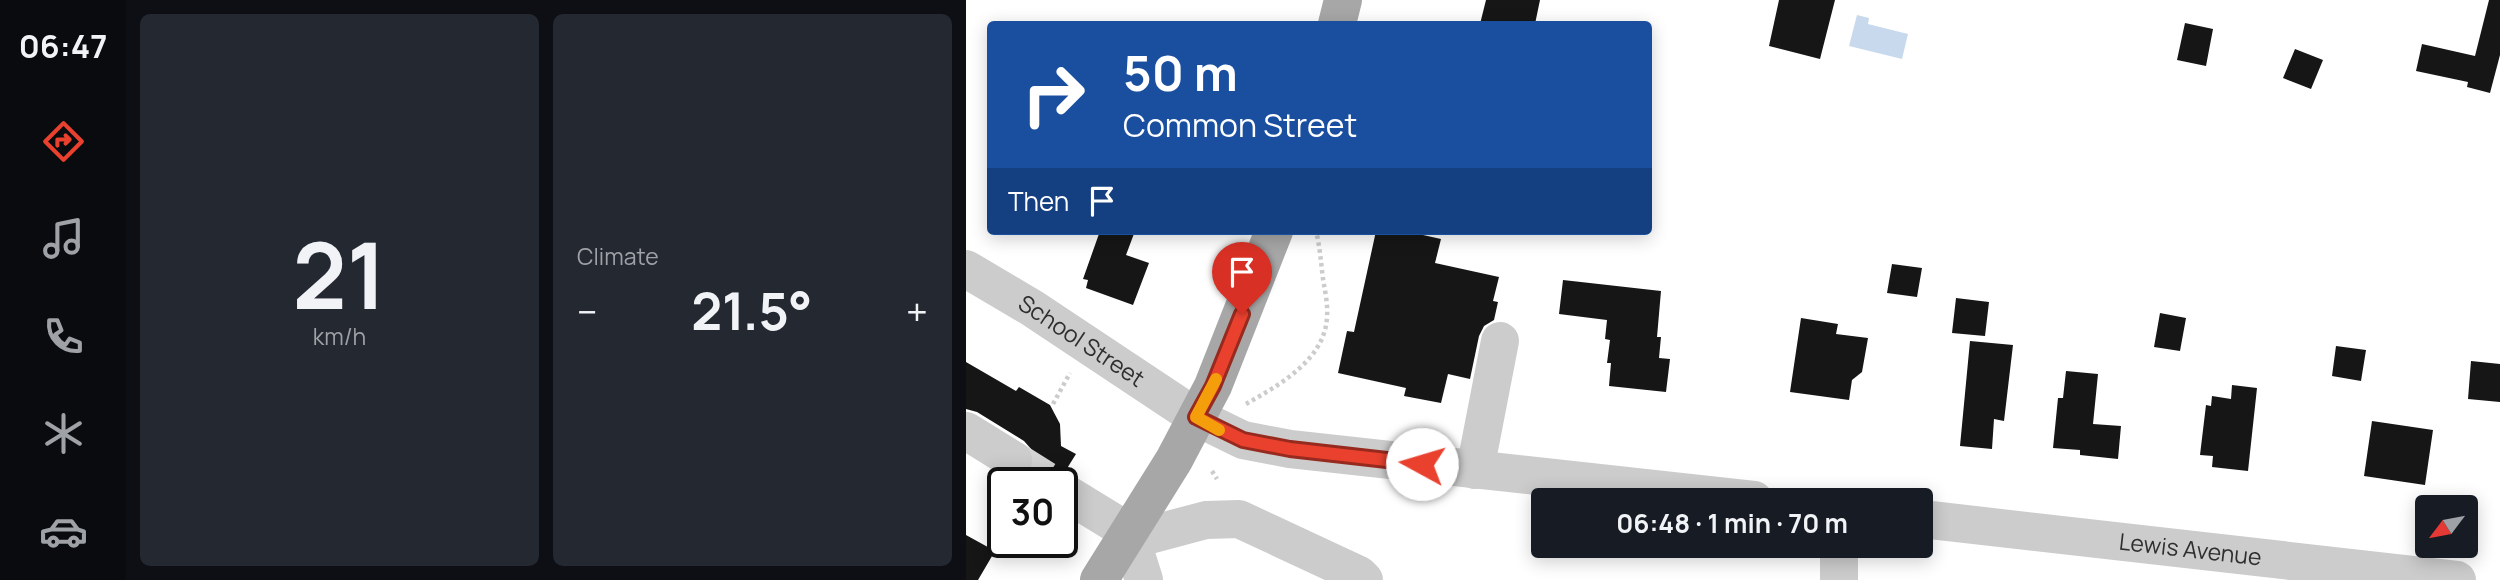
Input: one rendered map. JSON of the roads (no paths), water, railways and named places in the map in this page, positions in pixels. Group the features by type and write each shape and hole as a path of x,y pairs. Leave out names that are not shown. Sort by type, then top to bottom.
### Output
{"main road":[{"path":"1338,21 1343,0"},
{"path":"1099,580 1130,536 1213,386 1272,235"}],"street":[{"name":"School Street","path":"967,272 1032,307 1196,417"},
{"path":"1475,470 1500,341"},
{"path":"1196,417 1230,435 1290,449 1642,488"},
{"path":"966,431 1013,460"},
{"path":"1078,502 1130,536 1144,580"},
{"path":"1130,536 1206,520 1239,519 1359,575 1364,580"},
{"name":"Lewis Avenue","path":"1933,520 2457,580"},
{"path":"1839,558 1839,580"}],"water":[{"path":"1857,15 1869,18 1868,24 1908,34 1902,59 1849,46"}],"tunnel":[{"path":"1013,460 1024,467"}]}
